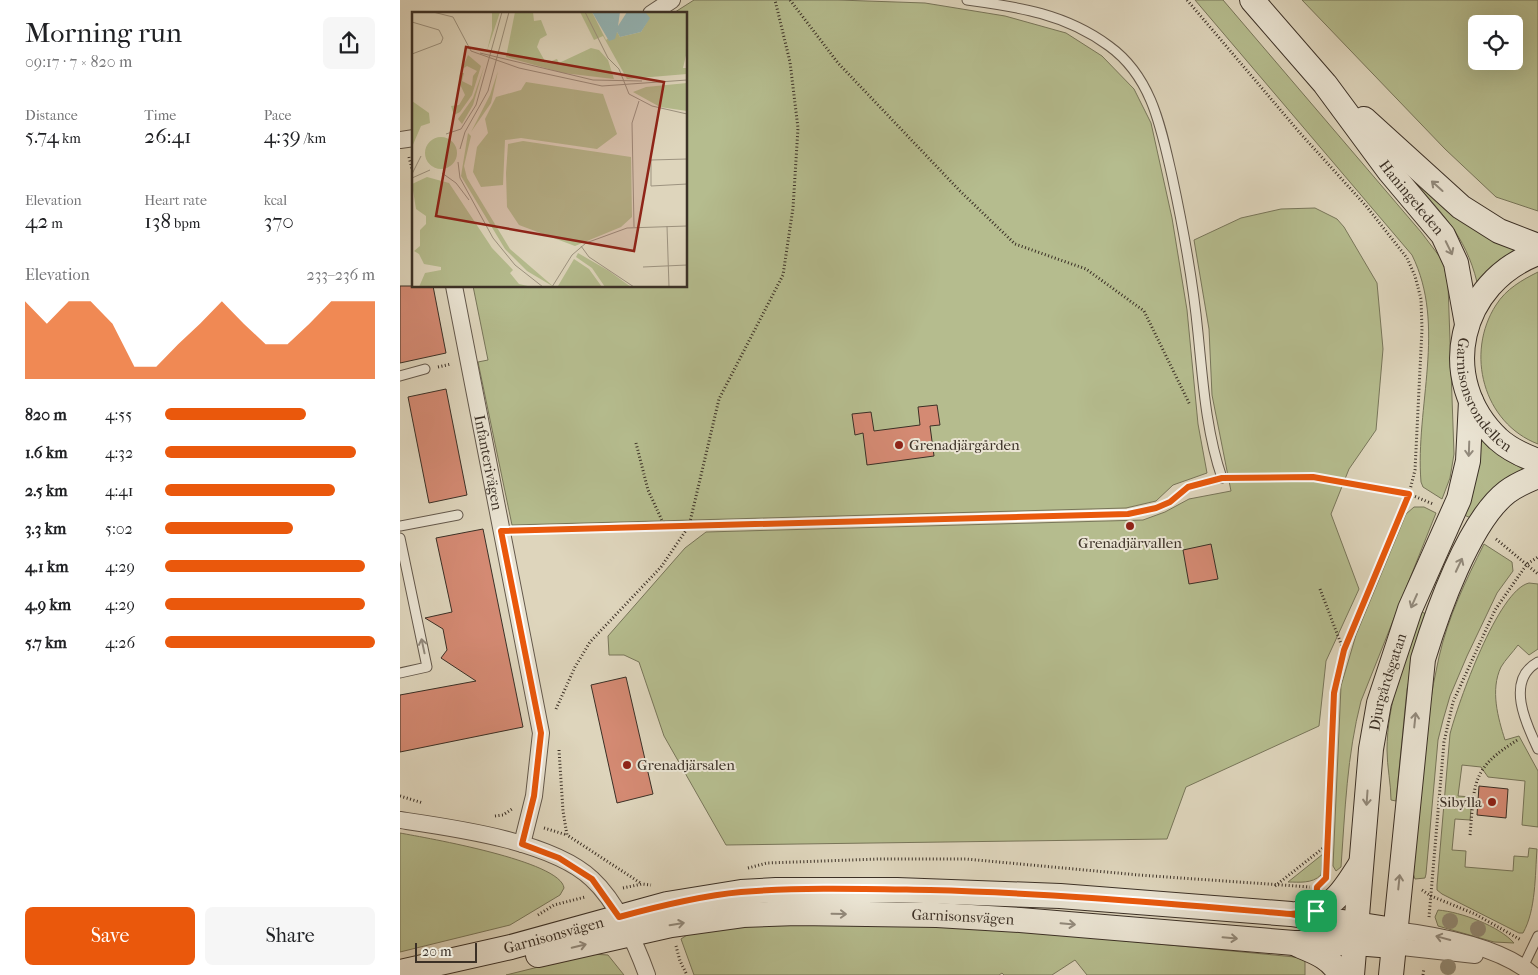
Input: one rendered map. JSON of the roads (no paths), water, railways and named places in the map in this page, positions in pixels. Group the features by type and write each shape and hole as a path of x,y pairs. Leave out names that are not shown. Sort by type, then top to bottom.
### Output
{"street":[{"path":"654,12 672,0"},
{"name":"Haningeleden","path":"1252,0 1325,84 1390,172 1443,236 1456,263 1467,324"},
{"name":"Haningeleden","path":"1325,84 1461,207 1499,231 1538,246"},
{"name":"Garnisonsrondellen","path":"1538,253 1520,260 1497,276 1478,298 1467,324 1462,350 1463,367 1471,401 1483,422 1499,440 1519,453 1538,461"},
{"name":"Infanterivägen","path":"454,288 541,733 534,796 522,844"},
{"name":"Djurgårdsgatan","path":"1352,975 1371,749 1380,703 1410,609 1459,500 1468,460 1471,401"},
{"name":"Djurgårdsgatan","path":"1391,975 1393,938 1423,659 1436,616 1472,537 1487,513 1507,492 1538,476"},
{"path":"400,820 442,826 522,844 559,858 592,879 624,926 647,975"},
{"path":"1291,914 1316,911 1328,906 1340,896 1362,862"},
{"name":"Garnisonsvägen","path":"446,975 624,926 667,904 741,892 820,889 1060,896 1291,914 1355,935"},
{"name":"Garnisonsvägen","path":"400,972 624,926 671,925 743,915 937,915 1294,943 1355,935 1393,938"},
{"path":"1393,938 1426,934 1473,946 1506,959 1528,971"},
{"path":"1294,943 1325,957 1336,966 1340,975"}],"lane":[{"path":"967,0 1047,14 1081,28 1110,46 1130,65 1144,86 1156,110 1176,193 1198,332 1202,394 1214,456 1222,478"},
{"path":"400,376 425,369"},
{"path":"400,526 458,515"},
{"path":"400,538 427,667 400,673"},
{"path":"1538,662 1526,674 1520,694 1521,706 1538,749"},
{"path":"1528,971 1538,936"}],"place":[{"name":"Grenadjärgården","path":"899,445"},
{"name":"Grenadjärvallen","path":"1130,526"},
{"name":"Grenadjärsalen","path":"627,765"},
{"name":"Sibylla","path":"1492,802"}]}
